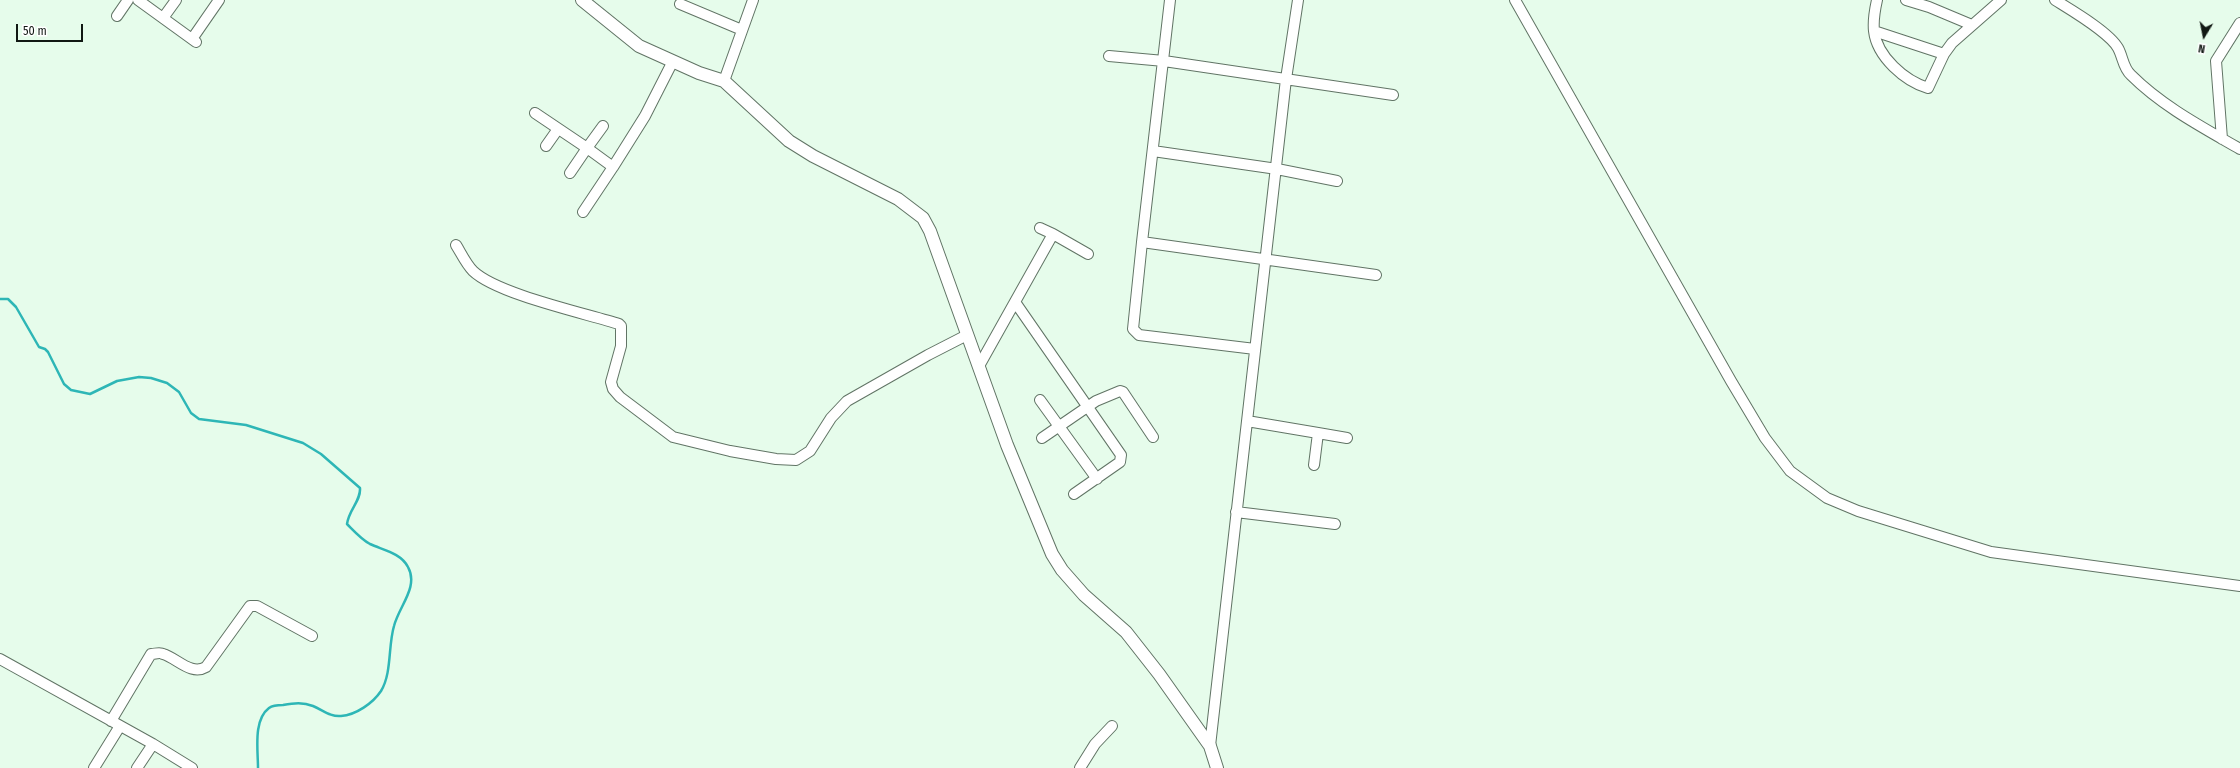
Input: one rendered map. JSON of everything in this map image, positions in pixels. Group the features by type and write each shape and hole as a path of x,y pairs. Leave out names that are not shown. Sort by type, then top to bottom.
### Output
{"street":[{"path":"117,16 128,0"},
{"path":"138,0 194,40 219,0"},
{"path":"163,18 176,0"},
{"path":"582,0 639,46 699,73 724,81 789,141 813,156 898,199 923,218 930,231 1024,490 1052,554 1062,570 1084,595 1126,632 1210,746 1217,768"},
{"path":"724,81 753,0"},
{"path":"1170,0 1133,329 1135,333 1139,335 1255,349"},
{"path":"1210,746 1255,349 1267,260 1286,79 1298,0"},
{"path":"1515,0 1731,382 1765,438 1790,471 1827,498 1858,511 1991,552 2240,586"},
{"path":"1876,0 1874,31 1879,46 1894,68 1902,75 1921,86 1928,88 1931,86 1944,54 1952,43 2001,0"},
{"path":"1906,0 1929,7 1972,25"},
{"path":"2055,0 2076,13 2111,39 2118,48 2129,74 2147,89 2191,121 2240,149"},
{"path":"680,4 742,30"},
{"path":"2222,139 2216,61 2240,23"},
{"path":"1874,31 1944,54"},
{"path":"1109,56 1164,61 1393,96"},
{"path":"583,212 645,116 673,61"},
{"path":"535,113 613,167"},
{"path":"570,173 602,126"},
{"path":"546,146 558,128"},
{"path":"1153,151 1277,169 1338,181"},
{"path":"1040,228 1088,254"},
{"path":"979,366 1053,234"},
{"path":"1142,242 1376,275"},
{"path":"456,245 471,270 481,277 522,295 619,324 621,326 621,346 611,382 613,389 620,397 673,437 730,451 776,459 796,460 810,451 831,418 846,401 967,335"},
{"path":"1015,302 1121,455 1120,462 1074,494"},
{"path":"1042,438 1087,406 1108,395 1123,392 1153,437"},
{"path":"1040,400 1097,479"},
{"path":"1247,421 1347,438"},
{"path":"1314,465 1318,433"},
{"path":"1236,512 1335,524"},
{"path":"94,768 151,654 164,654 192,669 202,670 206,667 250,606 258,606 312,636"},
{"path":"0,659 153,744 187,767"},
{"path":"1080,768 1095,744 1112,726"},
{"path":"137,768 153,744"}],"waterway":[{"path":"0,299 8,299 16,307 39,347 48,352 64,384 71,390 90,394 117,381 139,377 151,378 167,383 179,392 191,413 199,419 246,425 303,443 321,454 360,488 359,497 350,514 347,524 370,544 401,558 408,567 411,574 410,589 394,626 387,676 381,691 364,708 341,716 330,714 313,706 302,703 272,706 264,713 258,728 258,768"}]}
